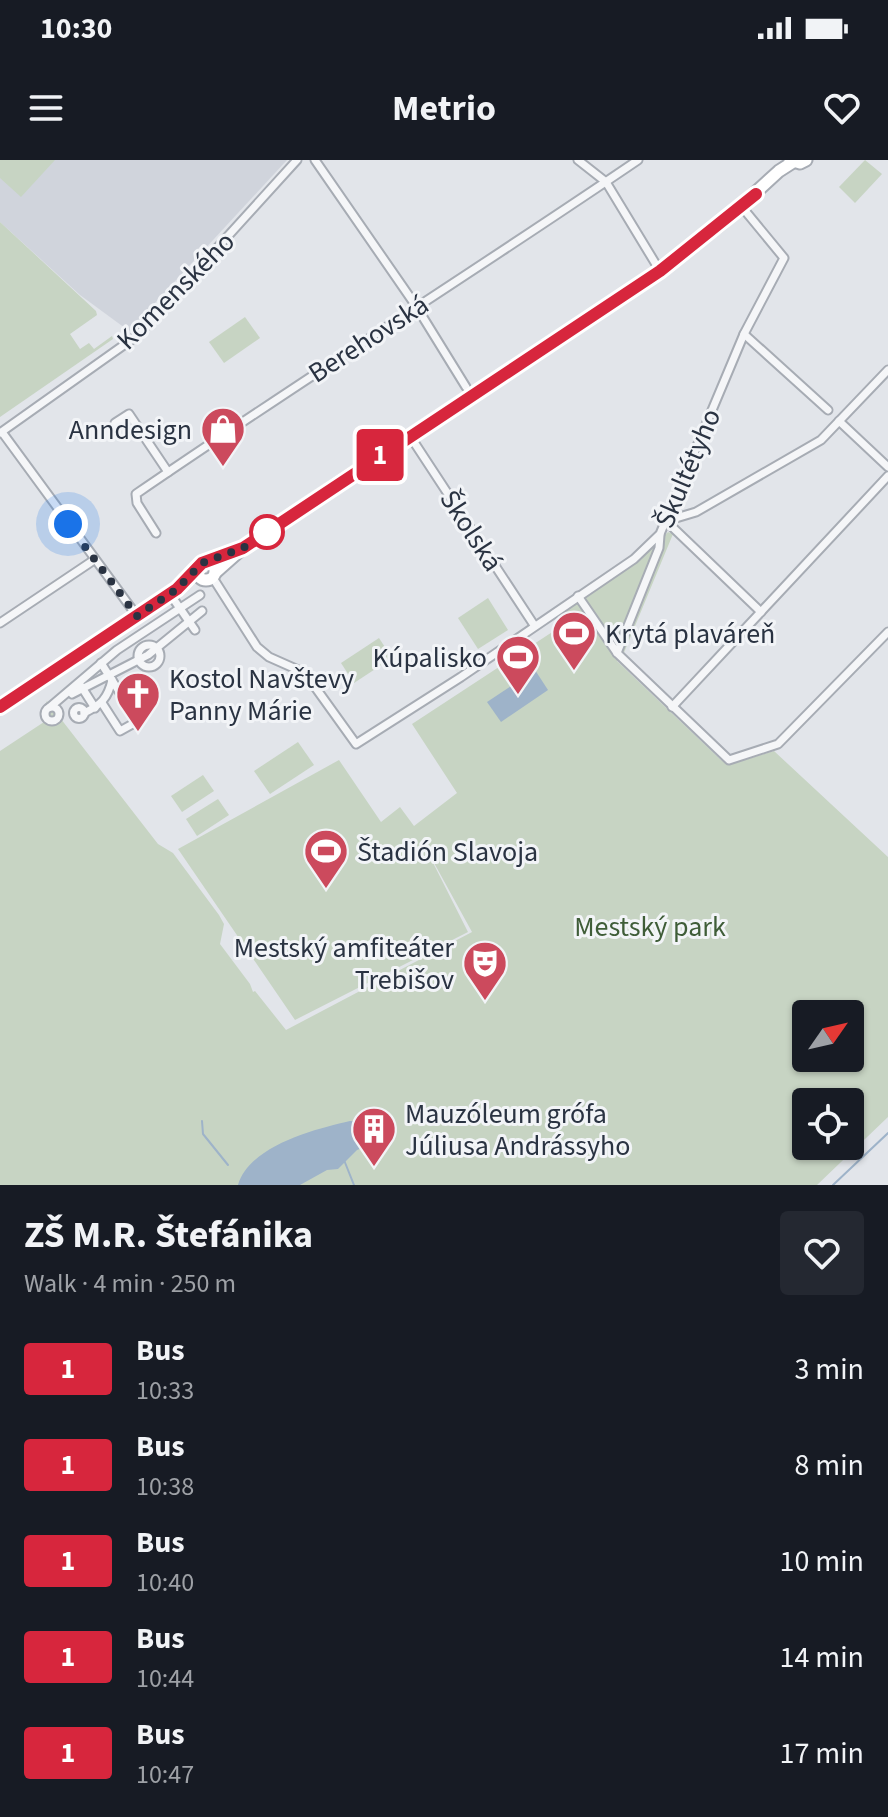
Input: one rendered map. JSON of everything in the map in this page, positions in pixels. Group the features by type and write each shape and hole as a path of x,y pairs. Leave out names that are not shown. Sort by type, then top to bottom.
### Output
{"street":[{"name":"Komenského","path":"1,432 138,335 297,160"},
{"path":"315,160 416,306 466,387"},
{"path":"578,160 606,182 660,271"},
{"name":"Berehovská","path":"156,533 137,503 136,494 638,160"},
{"path":"0,707 660,271 742,207 786,163 806,160"},
{"name":"Škultétyho","path":"208,572 257,647 269,657 305,673 356,744 634,559 660,534 744,334 784,258 742,207"},
{"path":"744,334 828,410"},
{"path":"761,612 666,521 696,512 821,440 888,370"},
{"path":"115,423 129,414 168,472"},
{"path":"839,421 888,467"},
{"path":"1,432 137,616"},
{"name":"Školská","path":"410,436 534,625"},
{"path":"672,707 888,476"},
{"path":"617,653 659,548 660,534"},
{"path":"0,623 94,560"},
{"path":"173,592 195,630"},
{"path":"111,677 108,693 79,719 73,714 59,714 56,720 48,719 45,712 80,686 101,663 200,595"},
{"path":"578,596 617,653 723,756 735,759 778,744 888,632"},
{"path":"80,686 111,677 139,660 202,611"},
{"path":"139,660 137,655 151,629"},
{"path":"122,647 130,649 152,645 156,648"},
{"path":"71,692 120,731 138,721 101,663"},
{"path":"80,686 91,709"}],"shaded area":[{"path":"0,160 287,160 129,331 80,295 0,222"}],"green space":[{"path":"0,160 55,160 21,197 0,178"},
{"path":"865,160 882,174 855,203 839,187"},
{"path":"0,222 96,311 97,315 70,334 80,349 89,343 94,349 112,336 113,339 0,417"},
{"path":"245,317 260,338 224,363 209,342"},
{"name":"Mestský park","path":"668,532 673,534 623,655 617,661 721,760 732,764 774,751 888,857 888,1117 864,1140 864,1088 792,1088 792,1160 843,1160 817,1185 0,1185 0,751 44,722 42,710 47,701 158,844 173,853 219,915 224,924 220,944 253,992 286,1030 472,932 422,841 468,932 295,1020 178,849 339,760 381,822 400,807 414,826 457,793 412,724 566,623 560,614 635,564"},
{"path":"488,598 508,630 478,649 458,618"},
{"path":"379,638 392,658 354,683 341,663"},
{"path":"298,742 314,765 270,794 254,771"},
{"path":"203,775 214,791 182,812 171,796"},
{"path":"218,799 229,815 197,836 186,819"}],"water":[{"name":"Kúpalisko","path":"535,670 548,690 501,722 487,702"},
{"path":"350,1121 364,1126 373,1137 367,1146 357,1150 338,1169 327,1170 300,1185 238,1185 245,1171 269,1150 302,1134"}],"waterway":[{"path":"202,1121 203,1134 228,1165"},
{"path":"833,1185 888,1133"},
{"path":"344,1160 354,1185"}],"bus line":[{"name":"1","path":"0,707 177,589 202,563 243,548 660,271 756,194"}],"place":[{"name":"Anndesign","path":"223,468"},
{"name":"Krytá plaváreň","path":"574,672"},
{"name":"Kúpalisko","path":"518,696"},
{"name":"Kostol Navštevy Panny Márie","path":"138,733"},
{"name":"Štadión Slavoja","path":"326,890"},
{"name":"Mestský amfiteáter Trebišov","path":"485,1002"},
{"name":"Mauzóleum grófa Júliusa Andrássyho","path":"374,1168"}],"route":[{"path":"68,524 137,616 177,589 202,563 243,548 273,528 267,532"}]}
